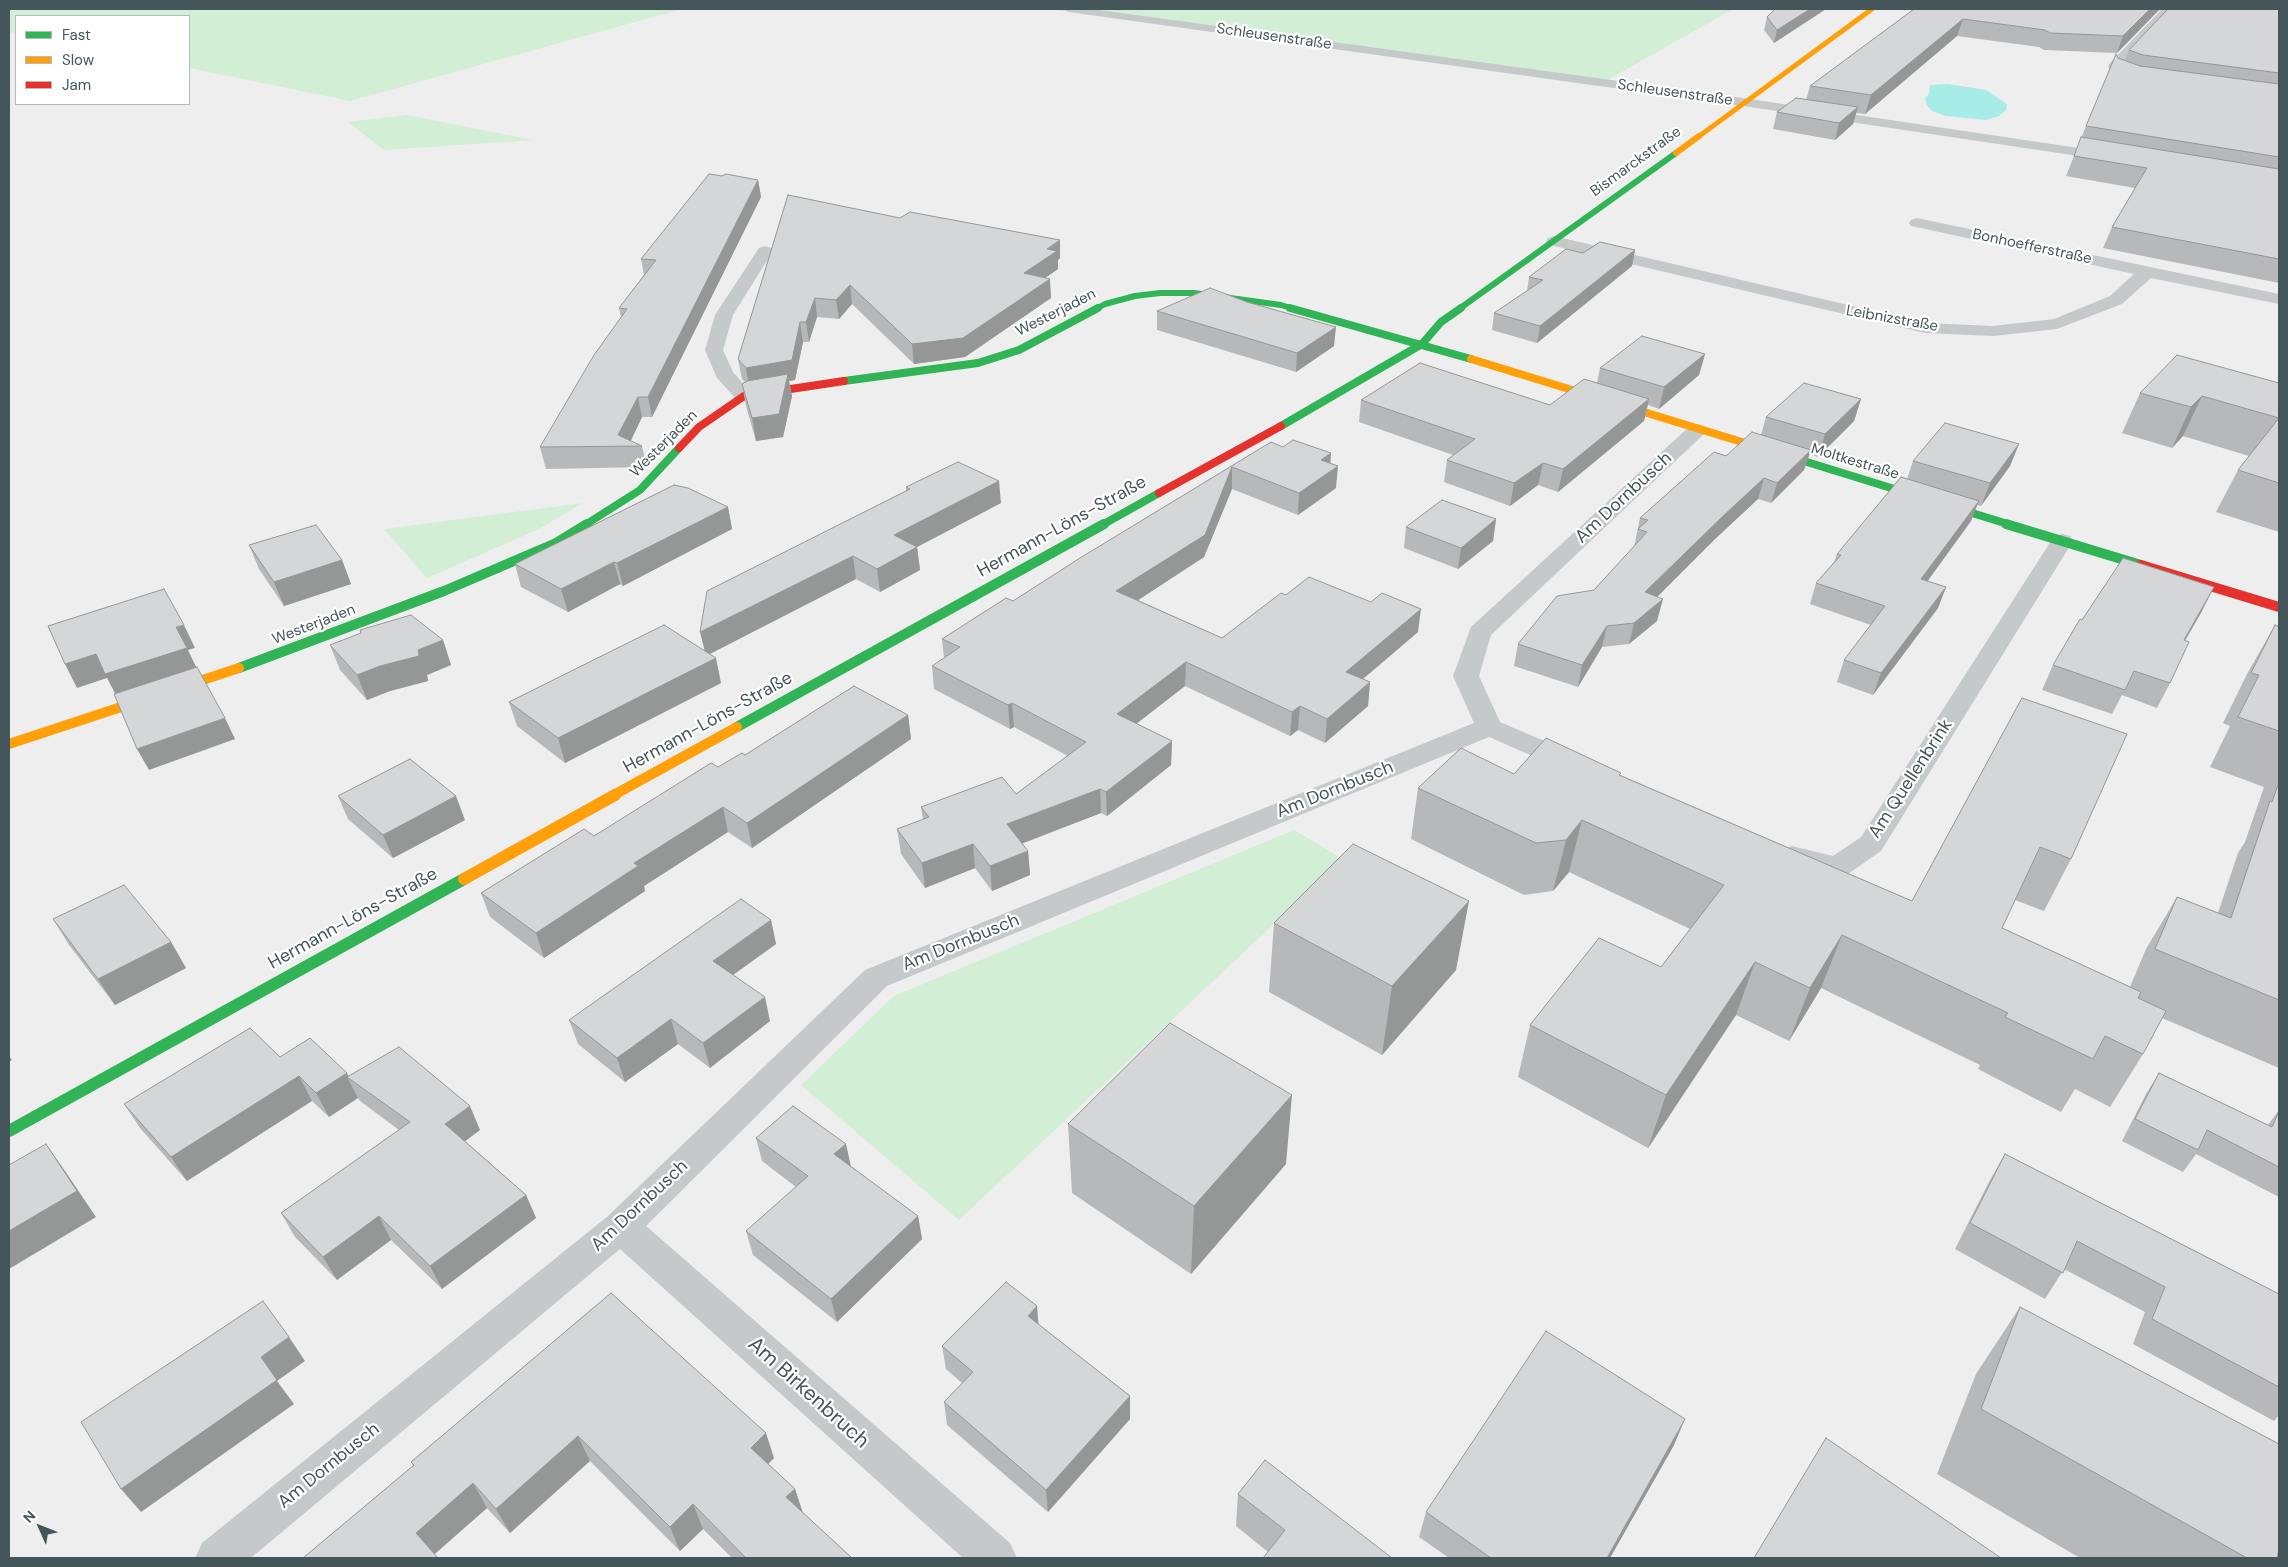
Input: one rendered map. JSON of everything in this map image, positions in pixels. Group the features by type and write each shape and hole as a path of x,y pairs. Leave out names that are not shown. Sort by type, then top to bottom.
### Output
{"street":[{"name":"Schleusenstraße","path":"1069,9 1743,102 2122,159"},
{"name":"Bismarckstraße","path":"1422,344 1441,322 1872,9"},
{"path":"2153,80 2133,78 2116,71 2114,66 2168,9"},
{"name":"Bonhoefferstraße","path":"1917,223 2147,272"},
{"name":"Leibnizstraße","path":"1554,241 1925,328 1993,331 2057,324 2116,300 2147,272"},
{"path":"744,396 724,374 714,350 724,315 764,251"},
{"path":"2147,272 2279,299"},
{"name":"Westerjaden","path":"9,744 277,655 444,591 556,543 640,490 699,427 744,396 814,384 978,363 1019,350 1105,304 1135,296 1160,293 1194,293 1234,297 1281,305 1422,344"},
{"name":"Moltkestraße","path":"1422,344 1697,430 2279,607"},
{"name":"Hermann-Löns-Straße","path":"9,1131 1286,423 1422,344"},
{"name":"Am Dornbusch","path":"217,1558 621,1227 876,978 1489,727 1466,676 1480,632 1697,430"},
{"name":"Am Quellenbrink","path":"1768,848 1838,867 1871,844 2062,541"},
{"path":"1489,727 1597,774"},
{"name":"Am Birkenbruch","path":"621,1227 995,1558"}],"green space":[{"path":"9,9 682,9 350,101 190,68 190,15 15,15 15,33 9,32"},
{"path":"1048,9 1733,9 1597,86"},
{"path":"407,115 533,140 384,150 348,122"},
{"path":"583,503 537,530 427,578 384,529"},
{"path":"1294,830 1343,859 959,1220 801,1085 894,996"}],"water":[{"path":"1948,84 1986,90 2007,104 2006,110 1999,116 1986,120 1946,116 1932,111 1927,105 1925,98 1929,94 1930,85"}],"building":[{"path":"1775,9 1810,9 1777,30 1767,17"},
{"path":"1914,9 2150,9 2123,36 2050,33 2045,30 1963,19 1871,95 1810,86"},
{"path":"2168,9 2279,9 2279,73 2143,55 2129,50"},
{"path":"2116,54 2118,58 2140,66 2279,84 2279,157 2086,126"},
{"path":"1796,98 1858,107 1839,123 1777,112"},
{"path":"2081,137 2279,169 2279,259 2112,227 2147,168 2074,156"},
{"path":"709,174 722,176 726,174 758,180 648,397 638,397 618,435 642,446 540,447 594,355 627,309 619,308 656,260 641,259"},
{"path":"788,195 900,218 910,212 1060,240 1047,249 1057,251 1024,273 1050,279 963,338 912,344 850,285 836,300 815,298 806,322 800,322 792,360 746,368 738,359"},
{"path":"1600,242 1635,250 1540,326 1494,313 1543,280 1529,277 1566,249 1583,253"},
{"path":"1210,288 1247,302 1336,327 1297,353 1157,311"},
{"path":"1642,336 1705,354 1664,387 1600,368"},
{"path":"2177,355 2279,383 2279,418 2202,396 2191,407 2140,393"},
{"path":"1420,363 1550,405 1584,379 1649,399 1563,469 1543,463 1514,483 1447,460 1475,439 1361,400"},
{"path":"788,374 779,414 752,418 742,384 747,381"},
{"path":"1804,383 1861,399 1825,434 1766,417"},
{"path":"2279,418 2279,483 2238,470"},
{"path":"1945,423 2019,444 1990,483 1913,461"},
{"path":"1752,432 1811,450 1777,483 1764,478 1645,592 1663,599 1634,623 1607,626 1582,665 1518,644 1557,596 1594,590 1647,532 1638,529 1648,520 1640,518 1714,452 1726,456"},
{"path":"1293,440 1331,453 1321,460 1338,466 1299,493 1232,467 1205,535 1116,591 1222,638 1281,593 1286,595 1309,577 1371,602 1382,593 1421,609 1346,672 1370,682 1327,719 1300,706 1292,712 1186,662 1117,714 1172,741 1106,792 1100,789 1007,824 1028,851 990,866 973,844 922,863 897,829 929,817 921,807 1002,777 1016,794 1086,742 1012,703 1008,705 932,666 960,647 942,639 1006,598 1013,601 1271,442 1283,447"},
{"path":"958,462 999,481 894,535 917,547 877,569 853,556 700,632 707,591 910,489 906,487"},
{"path":"1901,477 1979,501 1921,579 1946,587 1881,673 1844,660 1885,606 1816,583 1841,555 1837,554"},
{"path":"674,485 688,488 728,507 561,589 515,564"},
{"path":"1442,500 1496,519 1461,548 1406,527"},
{"path":"316,525 342,560 274,582 249,545"},
{"path":"2123,558 2214,587 2184,640 2189,642 2170,683 2134,671 2125,690 2053,665 2080,619 2082,620"},
{"path":"164,589 184,625 176,627 187,648 105,674 96,654 65,664 48,626"},
{"path":"411,615 443,640 418,650 419,656 380,666 357,675 330,645 361,633 360,630"},
{"path":"664,625 716,658 558,738 509,702"},
{"path":"2275,625 2279,627 2279,731 2238,717 2259,675 2251,673"},
{"path":"197,667 225,718 137,749 114,694"},
{"path":"854,686 908,715 747,823 723,807 634,863 638,866 536,933 481,893 584,829 594,836 711,763 718,767 742,753 745,755"},
{"path":"2022,698 2127,734 2071,859 2040,847 2002,928 2141,992 2138,998 2166,1011 2143,1054 2105,1036 2093,1059 2005,1017 2008,1013 1842,935 1810,988 1755,962 1666,1095 1530,1025 1599,938 1661,967 1724,885 1582,820 1566,840 1536,843 1418,788 1461,748 1514,774 1546,738 1621,773 1619,775 1912,901"},
{"path":"410,759 456,796 383,835 338,796"},
{"path":"2279,782 2279,1000 2155,949 2177,897 2231,918 2270,801 2272,802"},
{"path":"1353,844 1469,901 1392,986 1274,923"},
{"path":"124,885 171,942 98,979 53,919"},
{"path":"741,899 771,920 713,961 765,997 703,1043 671,1019 617,1058 569,1020"},
{"path":"1170,1023 1292,1095 1194,1206 1068,1124"},
{"path":"250,1028 280,1057 310,1038 347,1073 316,1093 299,1076 171,1157 124,1104"},
{"path":"399,1047 470,1106 445,1124 526,1195 430,1266 379,1216 323,1257 281,1213 410,1122 347,1077"},
{"path":"2159,1073 2272,1127 2279,1111 2279,1167 2207,1130 2198,1150 2135,1119"},
{"path":"793,1106 846,1144 834,1154 918,1216 831,1299 746,1231 808,1176 756,1138"},
{"path":"46,1144 77,1191 9,1231 9,1165"},
{"path":"2005,1154 2279,1294 2279,1387 2152,1319 2165,1287 2077,1241 2063,1273 1970,1223"},
{"path":"1006,1282 1037,1306 1028,1316 1130,1396 1046,1490 944,1402 973,1372 942,1346"},
{"path":"611,1293 766,1433 751,1448 795,1489 786,1497 852,1558 746,1558 693,1504 670,1527 578,1436 496,1509 473,1483 416,1533 438,1558 303,1558 414,1465 411,1462"},
{"path":"263,1301 289,1337 261,1357 277,1380 121,1489 81,1422"},
{"path":"2020,1307 2279,1444 2279,1549 2277,1558 2247,1558 1981,1409"},
{"path":"1546,1331 1685,1419 1607,1558 1491,1558 1426,1512"},
{"path":"1826,1438 2001,1558 1754,1558"},
{"path":"1265,1460 1392,1558 1263,1558 1285,1530 1238,1494"}],"traffic: fast":[{"path":"1281,426 1422,344 1441,322 1676,153"},
{"path":"844,381 978,363 1019,350 1105,304 1135,296 1160,293 1194,293 1281,305 1471,359"},
{"path":"239,668 444,591 556,543 640,490 679,448"},
{"path":"1781,454 2141,565"},
{"path":"737,727 1159,493"},
{"path":"9,1131 464,879"}],"traffic: slow":[{"path":"1676,153 1872,9"},
{"path":"1471,359 1781,454"},
{"path":"9,744 239,668"},
{"path":"464,879 737,727"}],"traffic: jam":[{"path":"679,448 699,427 744,396 844,381"},
{"path":"1159,493 1281,426"},
{"path":"2141,565 2279,607"}]}
